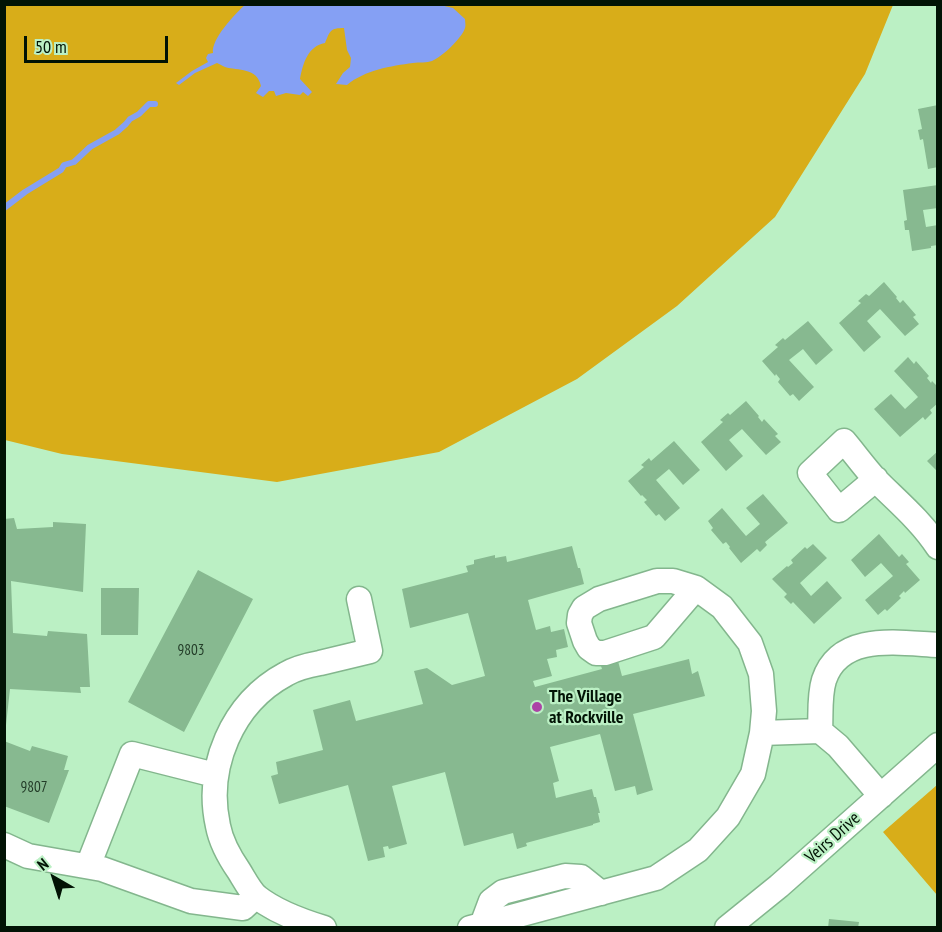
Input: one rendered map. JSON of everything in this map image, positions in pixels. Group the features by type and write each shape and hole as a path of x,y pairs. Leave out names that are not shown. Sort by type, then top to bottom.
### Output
{"street":[{"path":"876,479 916,518 938,546"},
{"path":"476,926 656,878 698,849 728,817 753,774 762,733 764,711 761,674 750,643 722,607 696,588"},
{"path":"324,927 302,922 256,896 229,856 218,826 214,791 215,775 219,758 231,729 246,707 264,689 286,673 305,666 370,651 358,599"},
{"path":"820,731 824,680 833,664 852,648 877,642 938,645"},
{"path":"762,733 820,731 838,746 880,795"},
{"name":"Veirs Drive","path":"727,927 779,886 938,745"},
{"path":"88,866 132,754 215,775"},
{"path":"4,845 28,856 102,869 192,901 243,908 256,896"}],"shaded area":[{"path":"5,5 893,5 865,74 775,217 677,306 577,379 439,452 277,482 62,454 5,440"},
{"path":"937,785 937,895 883,832"}],"water":[{"path":"245,5 440,5 453,8 465,19 465,26 456,42 432,61 378,70 347,85 336,84 350,67 351,58 347,50 344,28 333,30 325,43 310,51 305,61 300,79 312,92 308,96 303,92 300,95 286,93 276,96 274,91 269,91 263,97 256,93 261,86 256,76 217,63 195,73 179,85 176,83 208,62 206,58 208,54 213,53 213,47 220,34"}],"building":[{"path":"938,105 938,167 928,169 923,139 920,140 918,130 922,129 918,109"},
{"path":"938,185 938,208 923,210 926,227 938,225 938,245 912,251 909,230 905,230 904,221 907,220 903,190"},
{"path":"884,282 900,303 903,300 916,315 913,317 919,324 905,336 880,309 867,321 881,337 864,352 839,323 861,303 858,301 866,294 869,296"},
{"path":"808,321 833,350 816,365 803,349 789,360 814,387 799,401 793,394 790,396 778,382 780,379 776,374 775,376 762,361 778,347 775,345 783,338 785,340"},
{"path":"908,357 914,364 916,361 929,376 927,378 931,383 932,381 938,387 938,403 930,410 932,413 925,420 923,417 900,437 874,409 891,394 905,409 918,397 894,371"},
{"path":"746,401 762,422 764,419 778,434 775,436 781,442 766,455 742,429 729,440 743,456 726,471 701,442 723,422 720,420 728,413 730,415"},
{"path":"674,441 700,470 683,485 669,469 656,480 680,508 665,521 659,514 656,516 644,502 647,500 628,481 644,467 641,465 649,458 651,461"},
{"path":"938,451 938,472 927,461"},
{"path":"763,494 788,523 765,542 767,545 760,552 757,549 741,563 726,542 723,544 711,530 713,528 708,521 722,508 746,536 760,524 746,508"},
{"path":"14,518 17,529 53,527 53,522 86,524 83,592 11,581 13,633 47,636 48,631 87,634 90,687 80,687 81,693 10,689 6,725 4,725 4,519"},
{"path":"879,534 899,557 902,554 909,562 906,564 920,580 905,593 904,591 899,596 901,598 887,611 885,609 878,615 865,600 893,576 881,563 865,577 851,560"},
{"path":"813,544 827,558 800,583 811,596 827,581 842,598 814,624 793,602 791,604 784,597 787,594 772,579 793,563 791,560 805,547 807,549"},
{"name":"The Village at Rockville","path":"572,546 584,584 528,600 536,630 550,626 551,632 564,629 568,647 556,650 557,657 547,659 552,676 533,681 535,687 602,669 601,666 618,661 622,676 689,659 692,674 698,671 705,696 633,714 653,790 637,795 635,786 615,791 600,734 550,747 559,781 553,783 556,798 592,789 600,813 598,813 600,822 526,843 527,846 517,849 513,833 464,846 445,772 392,786 407,844 389,849 388,846 383,847 385,857 368,861 348,785 279,804 271,776 278,774 276,762 323,750 313,710 350,700 356,721 423,704 414,671 427,668 452,685 485,676 468,613 410,628 402,589 468,572 466,566 474,564 474,560 495,555 495,558 506,556 507,562"},
{"path":"198,570 253,599 184,732 128,702"},
{"path":"101,588 139,588 138,635 101,635"},
{"path":"4,741 30,751 32,746 68,756 64,770 69,770 49,823 4,806"},
{"path":"829,919 859,922 858,928 828,928"}],"waterway":[{"path":"4,208 61,170 64,165 74,162 90,147 117,132 149,104 155,104"}],"place":[{"name":"The Village at Rockville","path":"537,707"}]}
